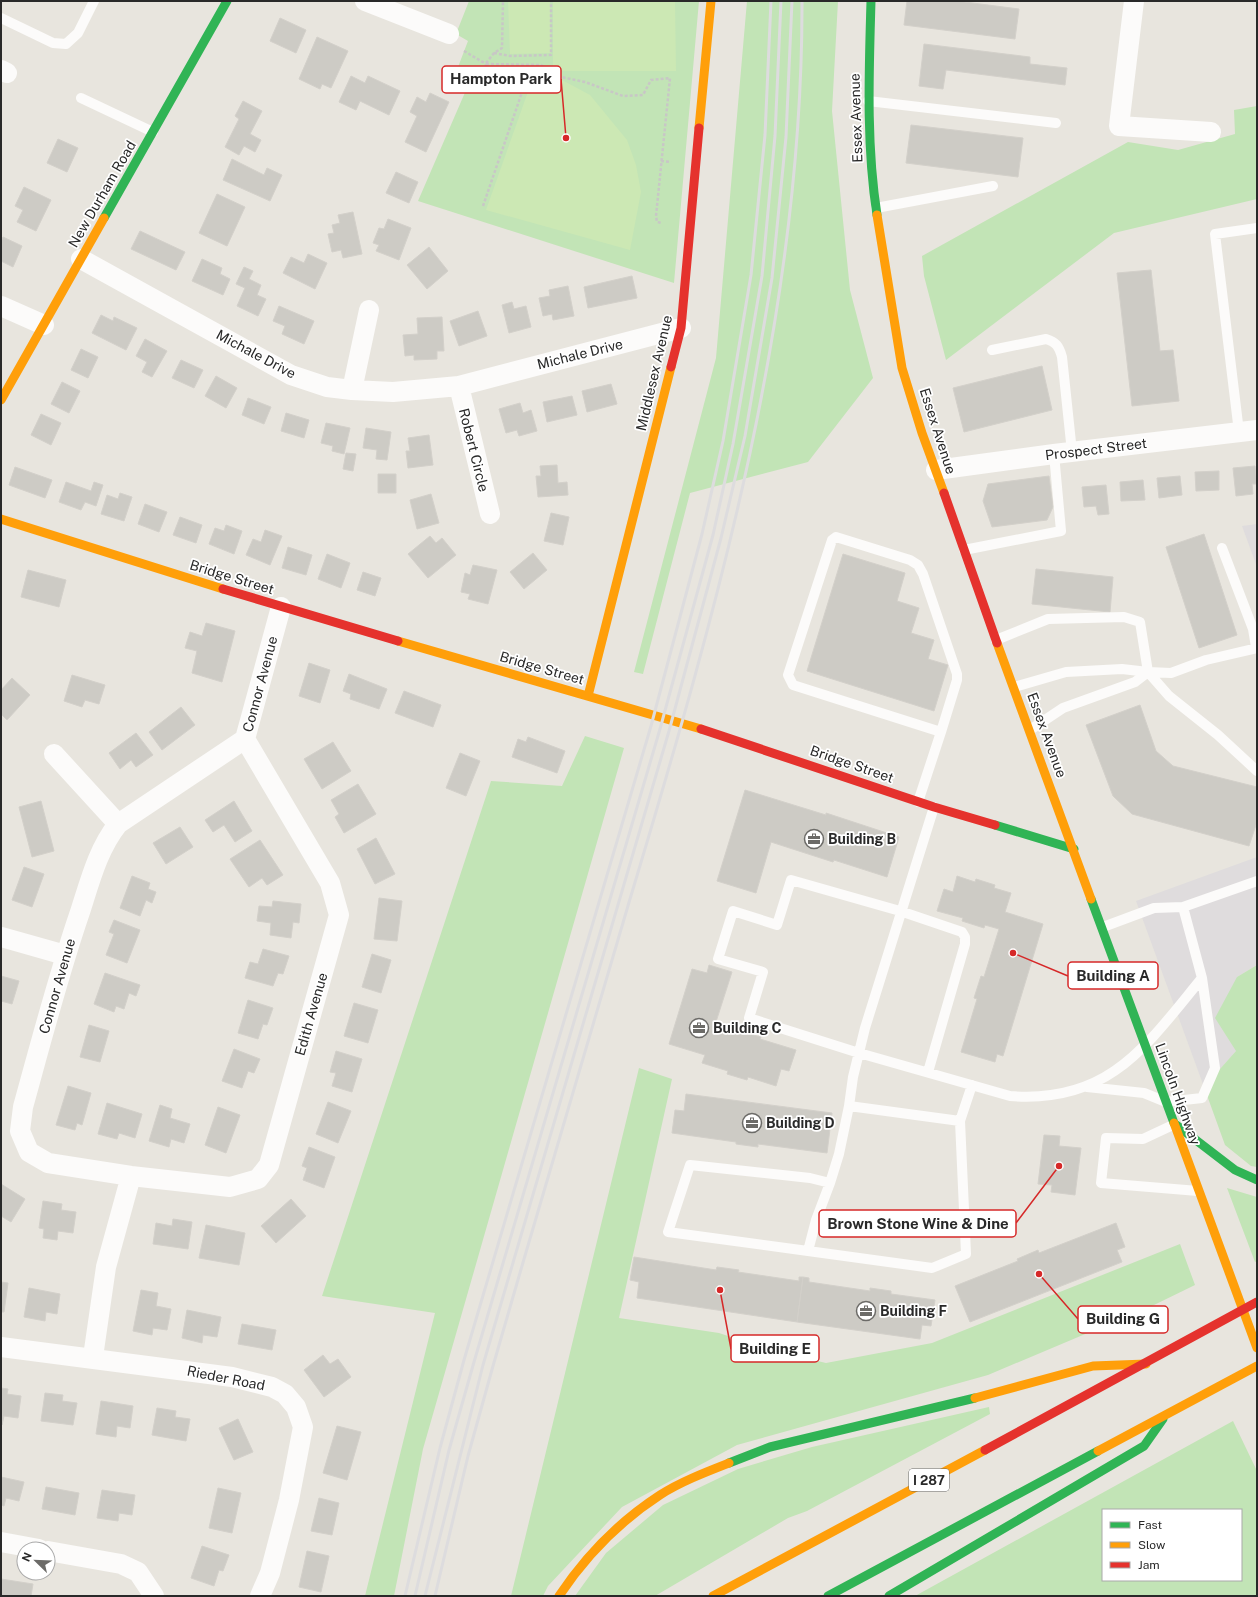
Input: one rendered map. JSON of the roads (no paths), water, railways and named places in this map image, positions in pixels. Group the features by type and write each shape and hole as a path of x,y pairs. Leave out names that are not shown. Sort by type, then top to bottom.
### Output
{"main road":[{"name":"New Durham Road","path":"1,400 227,1"},
{"name":"Middlesex Avenue","path":"588,696 681,328 711,1"},
{"name":"Essex Avenue","path":"871,1 868,101 870,150 876,208 902,368 996,640 1074,849"},
{"name":"Bridge Street","path":"1,519 281,607 588,696 624,708 729,737 918,802 1074,849"},
{"name":"Lincoln Highway","path":"1074,849 1175,1124 1198,1191 1257,1348"},
{"path":"1175,1124 1235,1170 1257,1180"},
{"name":"I 287","path":"713,1596 1146,1364 1257,1302"},
{"path":"559,1596 576,1570 618,1527 660,1495 713,1469 770,1447 1010,1390 1092,1366 1146,1364"},
{"path":"828,1596 1257,1366"},
{"path":"889,1596 1144,1446 1166,1414"}],"street":[{"path":"365,1 449,34"},
{"path":"1134,1 1119,126 1211,132"},
{"name":"Michale Drive","path":"81,259 291,375 327,387 352,390 394,392 459,386 681,328"},
{"path":"1,306 44,325"},
{"path":"352,390 370,310"},
{"name":"Robert Circle","path":"459,386 490,514"},
{"name":"Prospect Street","path":"936,470 1248,431"},
{"name":"Connor Avenue","path":"131,1176 48,1163 29,1152 20,1131 23,1107 65,955 96,861 106,838 118,824 245,739 281,607"},
{"name":"Edith Avenue","path":"131,1176 230,1187 258,1179 269,1165 339,915 330,883 245,739"},
{"path":"54,754 118,824"},
{"path":"1,937 65,955"},
{"path":"93,1357 106,1267 131,1176"},
{"name":"Rieder Road","path":"1,1346 93,1357 239,1378 272,1387 285,1394 296,1407 303,1427 289,1500 272,1566 260,1596"},
{"path":"1,1542 16,1545"},
{"path":"56,1552 121,1564 138,1572 154,1596"}],"lane":[{"path":"1,18 52,43 66,44 78,33 94,1"},
{"path":"82,98 153,132"},
{"path":"868,101 1056,123"},
{"path":"876,208 993,186"},
{"path":"1248,431 1215,234 1257,228"},
{"path":"964,550 1062,531 1062,357 1059,347 1054,342 1046,338 992,350"},
{"path":"918,802 941,732 957,674 923,574 918,565 910,560 836,536 832,540 788,675 790,682 793,685 941,732"},
{"path":"1014,687 1066,672 1122,669 1171,673 1206,660 1256,648 1252,629 1222,548"},
{"path":"996,640 1048,620 1124,617 1140,622 1148,672 1169,696 1218,735 1257,771"},
{"path":"1030,730 1063,708 1135,682 1148,672"},
{"path":"808,1250 816,1220 830,1183 849,1106 859,1052 900,911 934,807"},
{"path":"928,1072 965,944 965,937 962,932 900,911 791,880 777,925 733,911 718,959 763,972 749,1018 859,1052 1010,1096 1028,1097 1061,1094 1087,1087 1114,1072 1146,1046 1202,978"},
{"path":"1103,927 1154,908 1183,906 1257,881"},
{"path":"1087,1087 1144,1093 1166,1102 1202,1098 1215,1068 1202,978 1183,906"},
{"path":"830,1183 810,1178 690,1165 668,1232 932,1268 966,1254 960,1121 972,1084"},
{"path":"849,1106 960,1121"},
{"path":"1175,1124 1143,1139 1106,1138 1101,1182 1198,1191"}],"railway":[{"path":"405,1596 440,1448 464,1360 651,726 702,534 723,441 751,275 765,135 771,1"},
{"path":"415,1596 449,1450 660,729 713,535 733,444 762,276 775,136 781,1"},
{"path":"425,1596 483,1365 669,731 721,538 745,436 772,278 786,137 792,1"},
{"path":"435,1596 468,1456 493,1366 694,679 723,568 749,456 771,343 788,230 799,116 802,1"}],"place":[{"name":"Hampton Park","path":"566,138"},
{"name":"Building B","path":"814,839"},
{"name":"Building A","path":"1013,953"},
{"name":"Building C","path":"699,1028"},
{"name":"Building D","path":"752,1123"},
{"name":"Brown Stone Wine & Dine","path":"1059,1166"},
{"name":"Building G","path":"1039,1274"},
{"name":"Building E","path":"720,1290"},
{"name":"Building F","path":"866,1311"}]}
